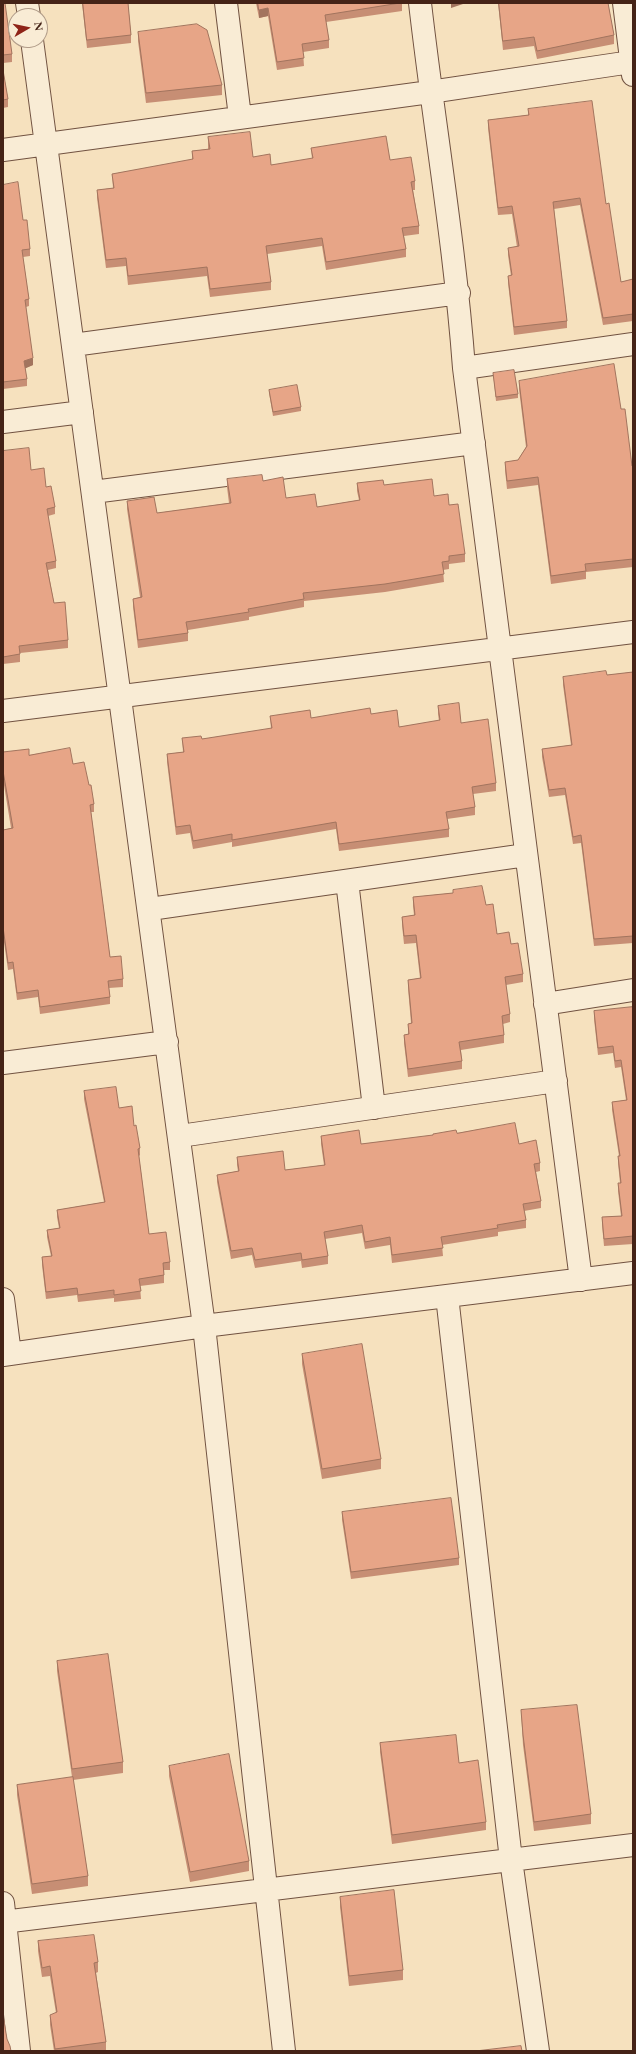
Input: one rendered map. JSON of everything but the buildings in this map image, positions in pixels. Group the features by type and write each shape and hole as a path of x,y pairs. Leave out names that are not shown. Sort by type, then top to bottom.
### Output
{"street":[{"path":"226,3 240,117"},
{"path":"420,3 430,92 459,292 464,368 581,1280"},
{"path":"3,150 430,92 632,69 624,3"},
{"path":"33,48 150,909 204,1326 284,2051"},
{"path":"73,345 459,292"},
{"path":"464,368 633,344"},
{"path":"3,422 82,412"},
{"path":"93,492 474,443"},
{"path":"3,711 633,632"},
{"path":"150,909 526,854"},
{"path":"347,881 374,1108"},
{"path":"545,1004 633,990"},
{"path":"3,1063 167,1042"},
{"path":"180,1136 556,1081"},
{"path":"3,1299 7,1354 204,1326 581,1280 633,1272"},
{"path":"447,1296 511,1860 538,2051"},
{"path":"19,2051 4,1916 267,1890 633,1845"}]}
